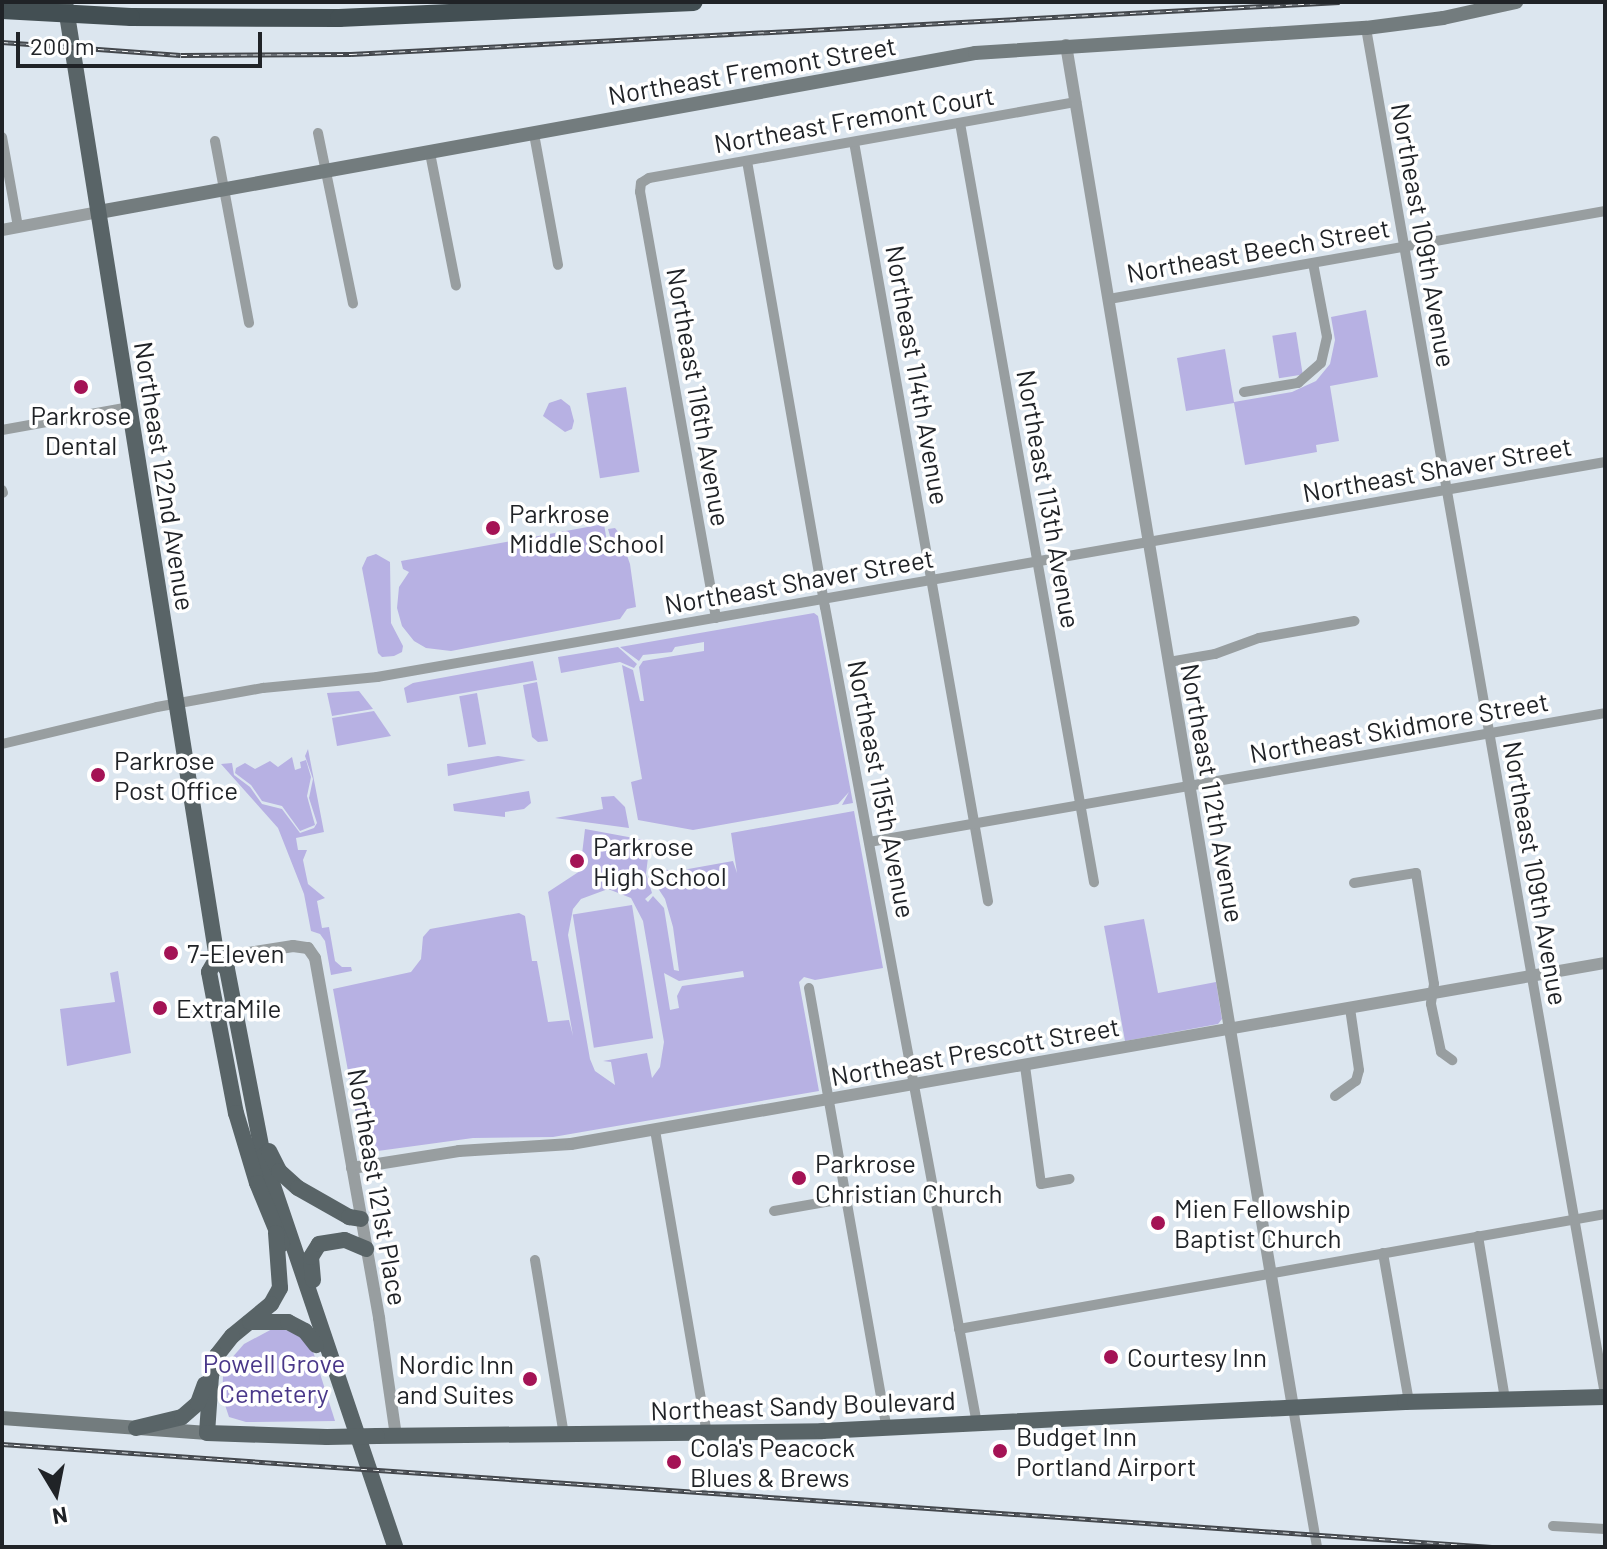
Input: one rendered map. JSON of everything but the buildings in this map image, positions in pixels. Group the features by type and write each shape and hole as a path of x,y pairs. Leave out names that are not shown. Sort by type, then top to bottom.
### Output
{"highway":[{"path":"2,10 131,17 324,18 694,2"}],"main road":[{"name":"Northeast 122nd Avenue","path":"65,2 217,958 227,969 246,1083 263,1156 395,1547"},
{"name":"Northeast Fremont Street","path":"99,212 975,53 1366,28 1443,18 1516,2"},
{"name":"Northeast 122nd Avenue","path":"217,958 209,972 225,1063 246,1149 386,1547"},
{"path":"246,1083 279,1171 298,1188 349,1217 361,1219"},
{"path":"136,1428 182,1417 198,1403 221,1349 271,1304 280,1288 276,1231"},
{"path":"314,1309 316,1290 309,1265 313,1250 336,1239 366,1249"},
{"path":"249,1322 268,1319 288,1322 305,1331 316,1345"},
{"path":"207,1433 211,1376"},
{"name":"Northeast Sandy Boulevard","path":"2,1418 207,1433 327,1437 564,1435 887,1429 1409,1402 1605,1396"}],"street":[{"name":"Northeast 109th Avenue","path":"1366,28 1605,1396"},
{"name":"Northeast 112th Avenue","path":"1066,45 1317,1547"},
{"name":"Northeast Fremont Court","path":"641,183 649,178 1076,102"},
{"name":"Northeast 113th Avenue","path":"960,123 1094,882"},
{"path":"318,133 353,303"},
{"path":"534,134 558,265"},
{"path":"2,137 18,227"},
{"path":"215,141 249,323"},
{"name":"Northeast 114th Avenue","path":"854,142 988,901"},
{"path":"430,153 456,285"},
{"name":"Northeast 115th Avenue","path":"747,161 824,599 977,1424"},
{"name":"Northeast 116th Avenue","path":"641,183 716,618"},
{"name":"Northeast Beech Street","path":"1109,299 1605,211"},
{"name":"Northeast Fremont Street","path":"2,230 99,212"},
{"path":"1244,392 1298,383 1321,363 1327,337 1313,263"},
{"path":"2,430 130,407"},
{"name":"Northeast Shaver Street","path":"2,744 176,703 279,685 369,679 1605,462"},
{"path":"1169,662 1215,654 1259,638 1354,621"},
{"name":"Northeast Skidmore Street","path":"869,842 1605,713"},
{"path":"1354,883 1416,873 1434,984 1431,1004 1441,1052 1452,1060"},
{"name":"Northeast 121st Place","path":"217,958 293,946 308,948 315,958 396,1436"},
{"name":"Northeast Prescott Street","path":"352,1168 459,1151 555,1147 1605,963"},
{"path":"809,988 887,1429"},
{"path":"1335,1096 1356,1081 1359,1070 1350,1008"},
{"path":"1025,1066 1041,1184 1070,1179"},
{"path":"655,1130 707,1433"},
{"path":"774,1211 848,1198"},
{"path":"959,1329 1605,1214"},
{"path":"1478,1236 1505,1399"},
{"path":"1383,1253 1409,1402"},
{"path":"535,1260 564,1435"},
{"path":"1553,1526 1605,1529"}],"green space":[{"path":"1366,310 1378,377 1330,386 1339,441 1316,445 1317,452 1245,465 1234,403 1186,411 1177,358 1225,349 1234,402 1292,392 1316,381 1330,364 1335,340 1331,317"},
{"path":"1296,332 1303,374 1279,378 1272,336"},
{"path":"626,387 639,472 600,478 586,393"},
{"path":"561,399 570,406 574,421 572,429 565,432 543,416 549,403"},
{"path":"604,524 607,542 614,550 608,529 615,528 619,533 630,564 636,607 627,609 620,619 451,651 426,648 414,641 402,626 397,608 399,587 409,572 403,569 401,561"},
{"path":"376,554 390,562 391,623 403,646 402,652 394,656 382,657 378,653 362,568 367,557"},
{"path":"814,613 818,616 853,803 842,805 849,792 838,804 693,830 638,820 631,782 642,779 622,665 633,670 640,701 644,701 639,667 643,661 704,651 704,642 675,647 672,652 643,655 639,661 620,647"},
{"path":"618,647 637,664 634,668 620,662 561,673 558,657"},
{"path":"533,661 537,680 407,703 404,688 413,683"},
{"path":"537,682 548,741 538,742 532,737 523,685"},
{"path":"359,691 373,709 332,716 327,693"},
{"path":"477,693 486,744 468,747 459,696"},
{"path":"374,711 391,736 337,746 332,718"},
{"path":"308,749 324,832 296,838 298,850 307,850 303,860 308,884 325,898 317,901 322,928 329,927 335,961 342,967 351,967 352,971 331,975 325,941 320,934 311,931 304,894 278,828 221,764 232,763 234,775 250,787 262,804 282,809 300,833 314,828 317,823 309,798 313,779 305,756"},
{"path":"498,756 526,760 448,776 447,764"},
{"path":"292,757 295,770 301,768 300,762 306,760 311,777 307,796 315,825 300,831 282,806 262,801 251,785 235,773 236,768 245,763 255,769 270,761 278,767"},
{"path":"529,791 531,803 524,809 505,812 505,817 454,811 453,804"},
{"path":"614,796 625,807 629,828 555,818 603,809 601,797"},
{"path":"854,811 883,968 815,980 804,977 799,982 819,1091 553,1137 473,1138 363,1153 333,989 411,972 421,959 423,937 430,929 519,913 525,916 532,961 537,961 548,1022 569,1020 573,1036 548,892 580,871 585,829 650,841 646,874 652,893 645,899 648,902 653,896 664,908 674,970 679,971 673,927 665,899 650,876 652,868 677,871 733,861 737,873 731,833","holes":["608,889 631,898 643,921 664,1042 660,1067 652,1078 647,1053 603,1061 611,1062 615,1085 595,1071 590,1059 568,935 573,909 581,899","743,971 744,977 682,986 677,996 679,1008 670,1010 664,973 679,981"]},
{"path":"632,905 653,1038 594,1048 573,914"},
{"path":"1144,919 1158,993 1216,982 1222,1019 1218,1024 1125,1041 1104,926"},
{"path":"118,971 131,1053 67,1066 60,1009 115,1002 110,973"},
{"name":"Powell Grove Cemetery","path":"274,1328 291,1331 311,1345 335,1421 246,1422 229,1417 222,1396 223,1377 230,1360 244,1344"}],"railway":[{"path":"2,42 181,55 351,54 1340,2"},
{"path":"2,1444 1495,1547"}],"place":[{"name":"Parkrose Dental","path":"81,387"},
{"name":"Parkrose Middle School","path":"493,528"},
{"name":"Parkrose Post Office","path":"98,775"},
{"name":"Parkrose High School","path":"577,861"},
{"name":"7-Eleven","path":"171,953"},
{"name":"ExtraMile","path":"160,1008"},
{"name":"Parkrose Christian Church","path":"799,1178"},
{"name":"Mien Fellowship Baptist Church","path":"1158,1223"},
{"name":"Courtesy Inn","path":"1111,1357"},
{"name":"Nordic Inn and Suites","path":"530,1379"},
{"name":"Budget Inn Portland Airport","path":"1000,1451"},
{"name":"Cola's Peacock Blues & Brews","path":"674,1462"}]}
